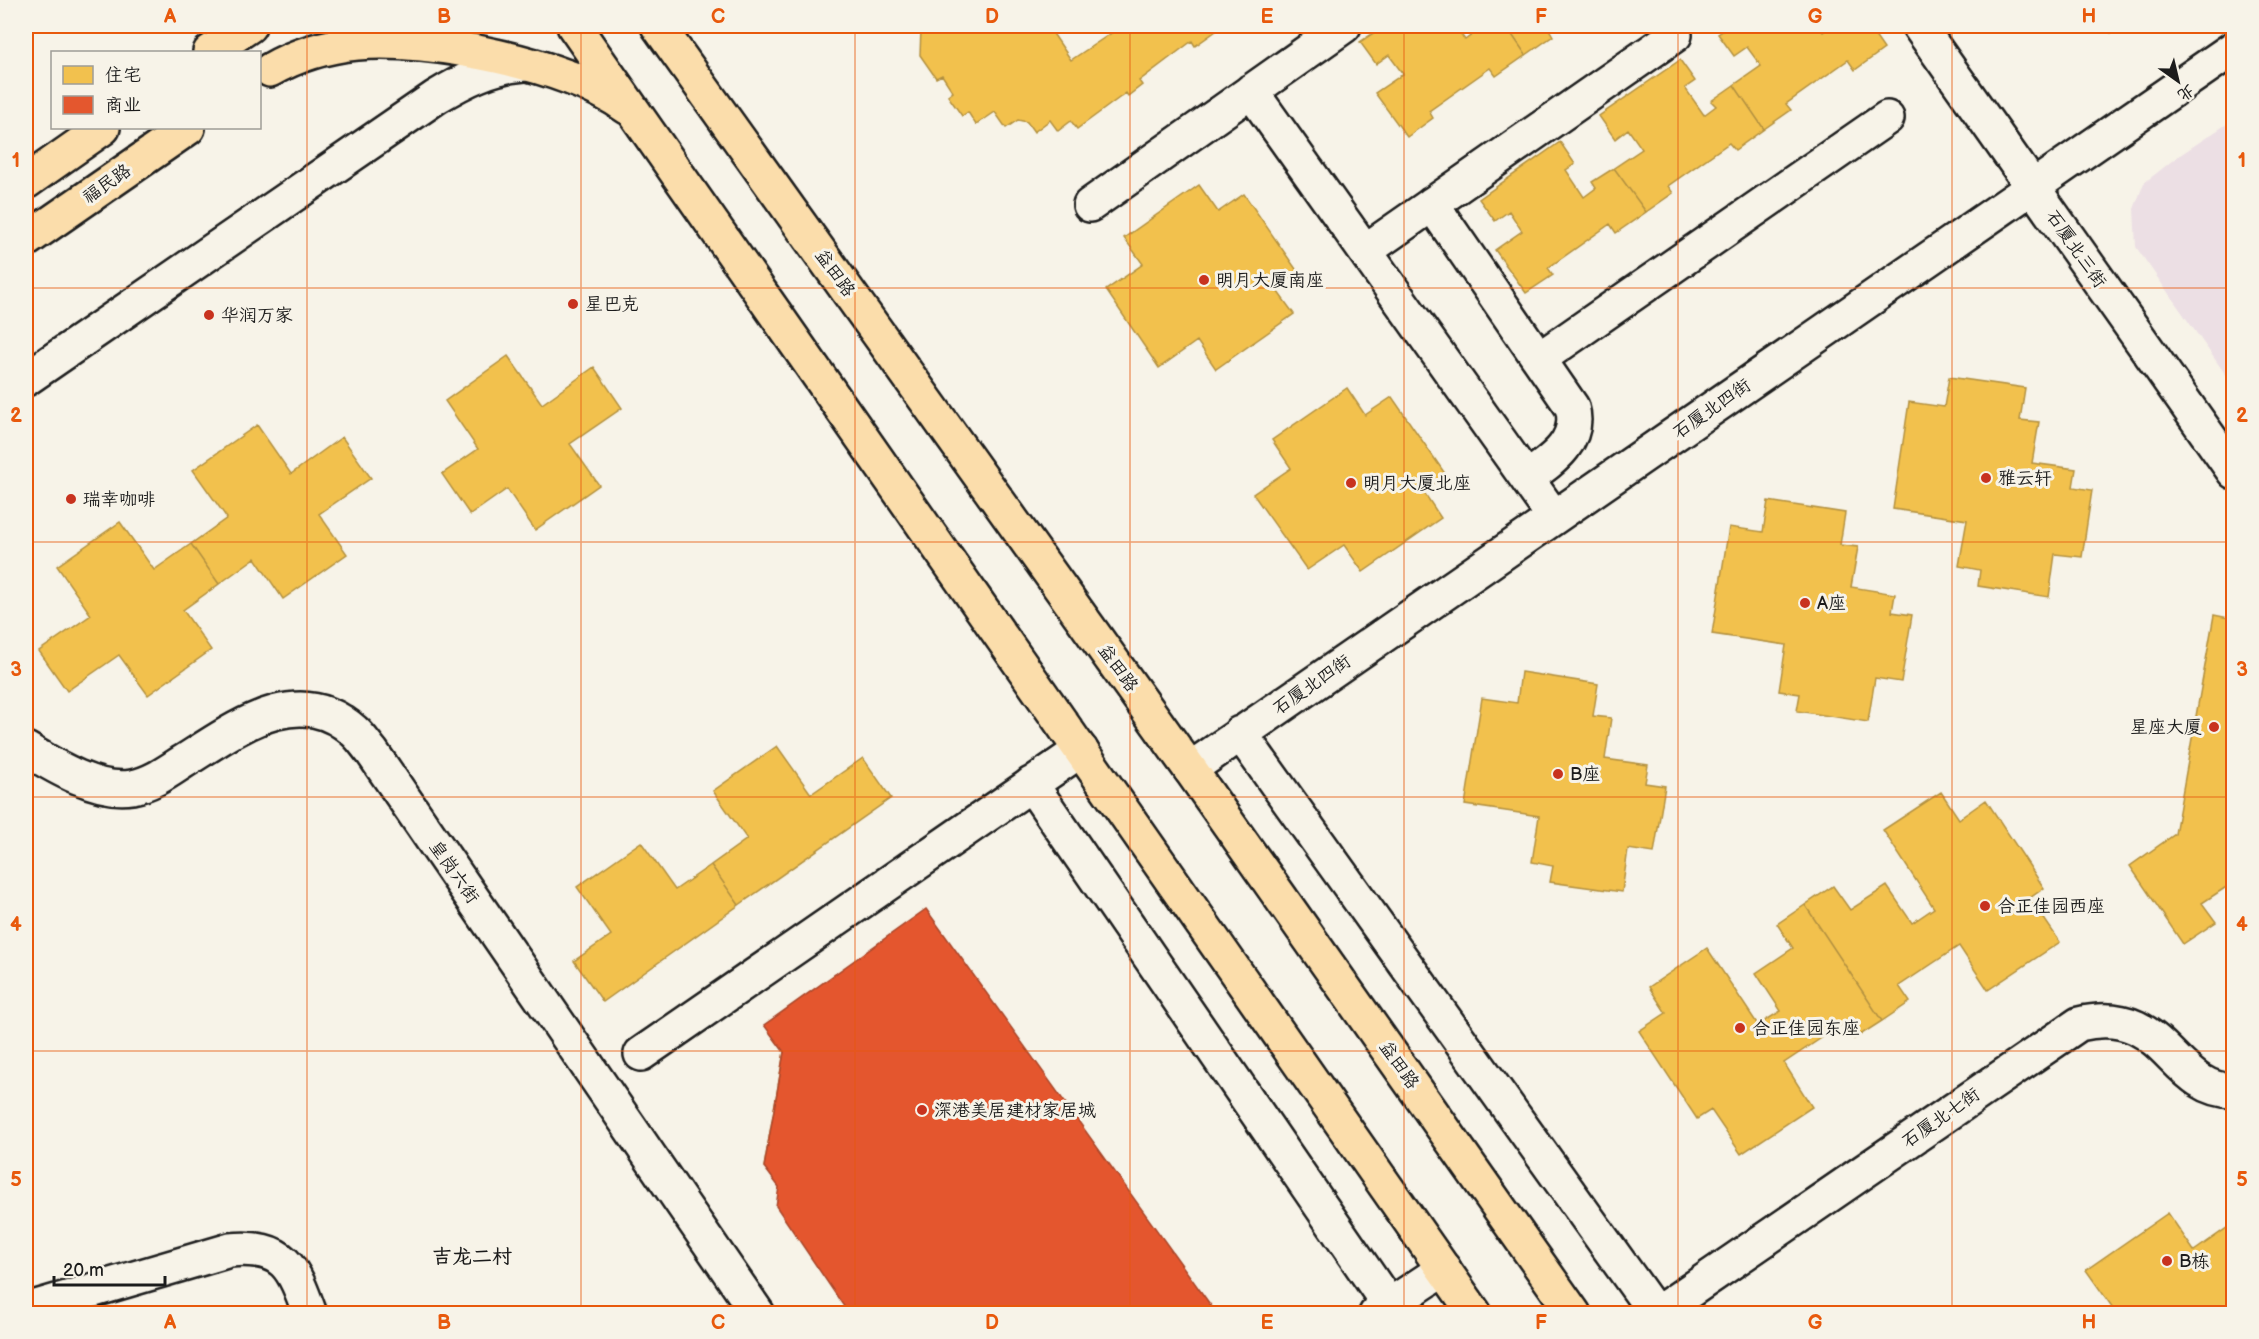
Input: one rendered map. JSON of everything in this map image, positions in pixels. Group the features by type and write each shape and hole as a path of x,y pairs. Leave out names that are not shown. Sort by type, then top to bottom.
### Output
{"main road":[{"path":"265,74 333,26"},
{"path":"574,26 1475,1314"},
{"name":"益田路","path":"658,26 1190,769 1574,1314"},
{"path":"671,26 686,66"},
{"path":"211,51 247,27"},
{"path":"265,74 284,62 311,52 356,43 412,43 463,50 525,64 592,86 621,102 638,116"},
{"path":"26,182 102,129"},
{"name":"福民路","path":"26,240 187,129"}],"street":[{"path":"1090,205 1344,26"},
{"name":"石厦北三街","path":"1919,26 2234,472"},
{"path":"1365,251 1676,35"},
{"name":"石厦北四街","path":"1190,769 2234,48"},
{"path":"26,379 436,97 463,80 486,71 504,65 525,64"},
{"path":"1251,91 1554,517"},
{"path":"1539,359 1887,118"},
{"path":"1432,204 1568,400 1575,417 1569,440 1562,450 1527,478"},
{"name":"皇岗六街","path":"26,749 63,771 99,784 130,788 160,776 238,728 281,710 303,708 323,712 356,732 758,1314"},
{"path":"1240,733 1656,1313"},
{"path":"641,1054 1081,750"},
{"path":"1031,784 1387,1311 1444,1269"},
{"name":"石厦北七街","path":"1656,1313 2079,1024 2098,1020 2118,1020 2135,1026 2151,1036 2200,1080 2212,1087 2234,1091"},
{"path":"26,1310 230,1250 253,1248 274,1254 290,1268 300,1286 310,1314"}],"shaded area":[{"path":"2233,120 2233,385 2136,247 2134,209 2144,183 2177,157"}],"building: 住宅":[{"path":"926,26 1004,26 1052,32 1071,60 1122,26 1223,26 1195,46 1192,41 1139,81 1142,85 1128,96 1126,93 1077,129 1071,121 1058,131 1050,120 1034,132 1027,122 1018,120 1006,128 995,112 976,125 968,112 962,116 948,96 953,92 942,75 936,78 920,55 921,29"},
{"path":"1384,26 1455,26 1465,40 1477,31 1473,26 1506,26 1526,55 1496,76 1490,68 1429,111 1433,118 1407,137 1375,93 1403,74 1389,55 1376,64 1360,42"},
{"path":"1506,26 1554,26 1549,29 1553,36 1526,55"},
{"path":"1730,26 1819,26 1823,32 1832,26 1868,26 1884,49 1855,70 1848,60 1786,104 1791,110 1764,129 1734,85 1761,66 1747,47 1734,56 1718,34"},
{"path":"2106,26 2122,26 2111,33"},
{"path":"1680,60 1695,81 1685,88 1704,115 1716,106 1711,101 1734,85 1764,129 1735,150 1729,143 1668,186 1673,193 1646,212 1614,168 1642,149 1628,129 1615,139 1599,116"},
{"path":"1560,142 1575,164 1566,170 1584,197 1596,188 1592,182 1614,168 1646,212 1616,233 1610,224 1548,268 1553,275 1526,293 1495,250 1522,231 1509,211 1495,221 1479,199"},
{"name":"明月大厦南座","path":"1199,185 1218,212 1244,194 1298,272 1275,288 1294,314 1216,369 1197,341 1159,368 1106,290 1143,264 1124,238"},
{"path":"508,356 542,404 594,367 622,408 570,444 599,485 535,530 507,489 470,515 442,474 478,449 445,401"},
{"name":"雅云轩","path":"1949,377 2025,388 2020,420 2039,422 2032,463 2076,469 2073,487 2092,490 2082,557 2055,554 2049,597 1978,586 1980,570 1959,566 1967,520 1893,509 1909,402 1944,407"},
{"name":"明月大厦北座","path":"1347,388 1365,415 1392,397 1446,475 1423,491 1441,518 1363,572 1344,545 1307,570 1253,494 1291,468 1272,440"},
{"path":"257,425 291,474 342,437 371,478 319,514 347,554 283,599 255,558 219,584 191,544 227,518 193,470"},
{"name":"A座","path":"1768,501 1845,513 1840,545 1858,547 1851,587 1895,594 1892,612 1912,615 1901,682 1875,678 1868,722 1797,711 1800,694 1779,691 1786,645 1712,634 1729,527 1763,532"},
{"path":"120,522 154,570 191,544 219,584 183,610 211,650 148,695 119,655 67,691 39,651 91,615 57,566"},
{"name":"星座大厦","path":"2214,615 2234,619 2234,882 2202,903 2216,922 2183,944 2130,866 2175,834"},
{"name":"B座","path":"1521,672 1598,684 1593,716 1611,718 1605,759 1648,765 1645,783 1665,786 1654,853 1628,849 1622,892 1550,882 1553,866 1532,862 1539,816 1465,805 1482,698 1517,703"},
{"path":"777,746 811,794 863,758 891,798 739,905 711,865 747,839 713,791"},
{"name":"合正佳园西座","path":"1941,792 1959,819 1986,800 2044,888 2030,898 2060,942 1988,990 1959,946 1899,986 1910,1002 1882,1021 1805,905 1833,886 1850,910 1887,886 1912,923 1934,908 1883,830"},
{"path":"641,842 675,890 711,865 739,905 603,1002 574,961 611,935 577,887"},
{"name":"合正佳园东座","path":"1805,905 1882,1021 1854,1039 1844,1023 1784,1063 1812,1107 1741,1154 1711,1110 1697,1119 1639,1031 1666,1013 1649,987 1707,948 1758,1025 1781,1011 1756,973 1793,948 1777,924"},
{"path":"812,1027 938,1047 931,1086 949,1089 934,1182 900,1176 895,1206 782,1187 785,1171 764,1167 784,1052 807,1056"},
{"name":"B栋","path":"2168,1213 2194,1251 2234,1223 2234,1314 2104,1314 2113,1308 2086,1270"},
{"path":"995,1282 1129,1301 1127,1314 966,1314 968,1298 992,1302"}],"building: 商业":[{"name":"深港美居建材家居城","path":"926,909 1217,1314 849,1314 776,1206 779,1187 764,1167 784,1052 764,1025"}],"place":[{"name":"明月大厦南座","path":"1204,280"},
{"name":"星巴克","path":"573,304"},
{"name":"华润万家","path":"209,315"},
{"name":"雅云轩","path":"1986,478"},
{"name":"明月大厦北座","path":"1351,483"},
{"name":"瑞幸咖啡","path":"71,499"},
{"name":"A座","path":"1805,603"},
{"name":"星座大厦","path":"2214,727"},
{"name":"B座","path":"1558,774"},
{"name":"合正佳园西座","path":"1985,906"},
{"name":"合正佳园东座","path":"1740,1028"},
{"name":"深港美居建材家居城","path":"922,1110"},
{"name":"B栋","path":"2167,1261"}],"district":[{"name":"吉龙二村","path":"472,1257"}]}
